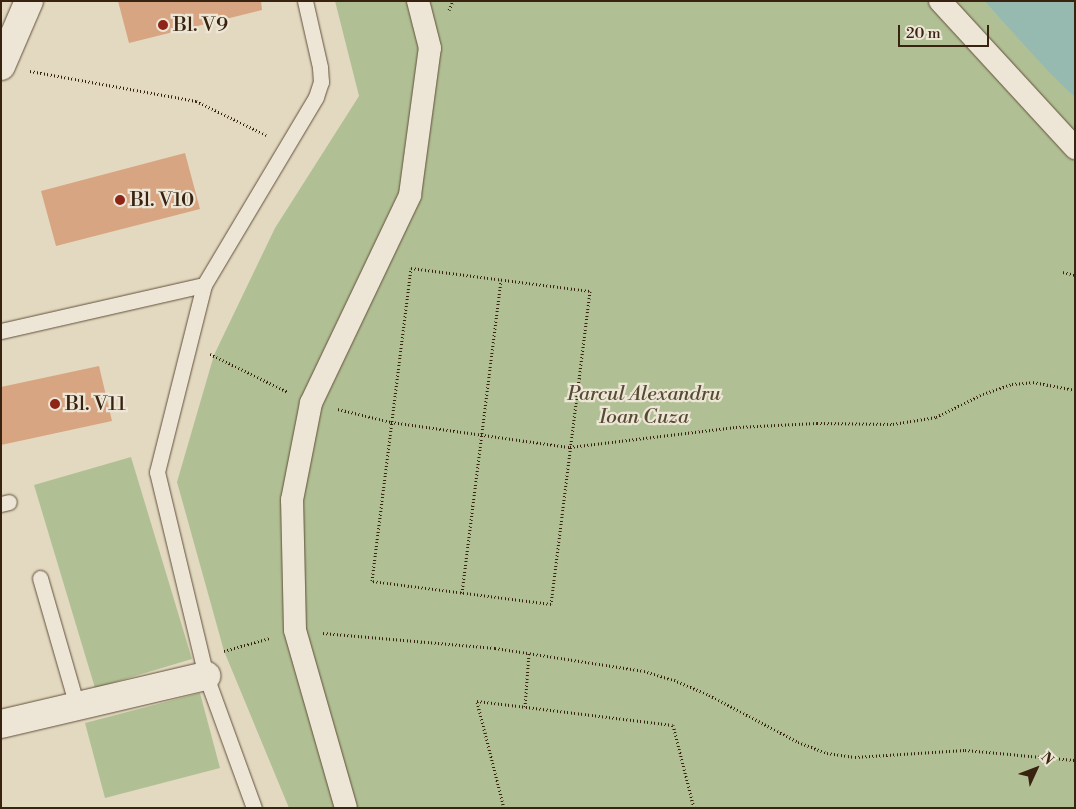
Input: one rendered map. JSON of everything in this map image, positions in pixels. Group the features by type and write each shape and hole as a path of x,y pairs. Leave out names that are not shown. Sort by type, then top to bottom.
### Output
{"street":[{"path":"1,66 29,1"},
{"path":"346,808 295,630 292,500 311,403 410,195 430,48 418,1"},
{"path":"940,1 1075,148"},
{"path":"1,724 206,676"}],"lane":[{"path":"254,808 206,676 157,472 204,285 316,97 321,82 320,67 305,1"},
{"path":"1,331 204,285"},
{"path":"40,578 77,706"}],"path":[{"path":"1,66 196,101 287,144"},
{"path":"411,268 590,292 551,604 372,581 391,422 411,268"},
{"path":"1063,272 1075,275"},
{"path":"462,593 501,280"},
{"path":"188,348 214,355 311,403 391,422 570,447 736,427 817,423 893,424 936,416 983,394 1012,384 1033,382 1075,390"},
{"path":"206,676 224,651 295,630 529,653 644,671 674,680 709,695 798,742 828,753 855,757 965,750 1075,760"},
{"path":"525,707 529,653"},
{"path":"504,808 477,702 673,725 694,808"}],"green space":[{"name":"Parcul Alexandru Ioan Cuza","path":"335,1 984,1 1075,98 1075,808 289,808 224,651 177,482 214,355 275,228 359,96"},
{"path":"131,457 192,659 95,688 34,485"},
{"path":"200,693 220,768 105,798 85,723"}],"water":[{"path":"984,1 1075,1 1075,98 1048,71"}],"building":[{"name":"Bl. V9","path":"118,1 261,1 262,10 129,43"},
{"name":"Bl. V10","path":"185,153 200,209 56,246 41,191"},
{"name":"Bl. V11","path":"99,366 112,421 1,445 1,387"}],"place":[{"name":"Bl. V9","path":"163,25"},
{"name":"Bl. V10","path":"120,200"},
{"name":"Bl. V11","path":"55,404"}]}
